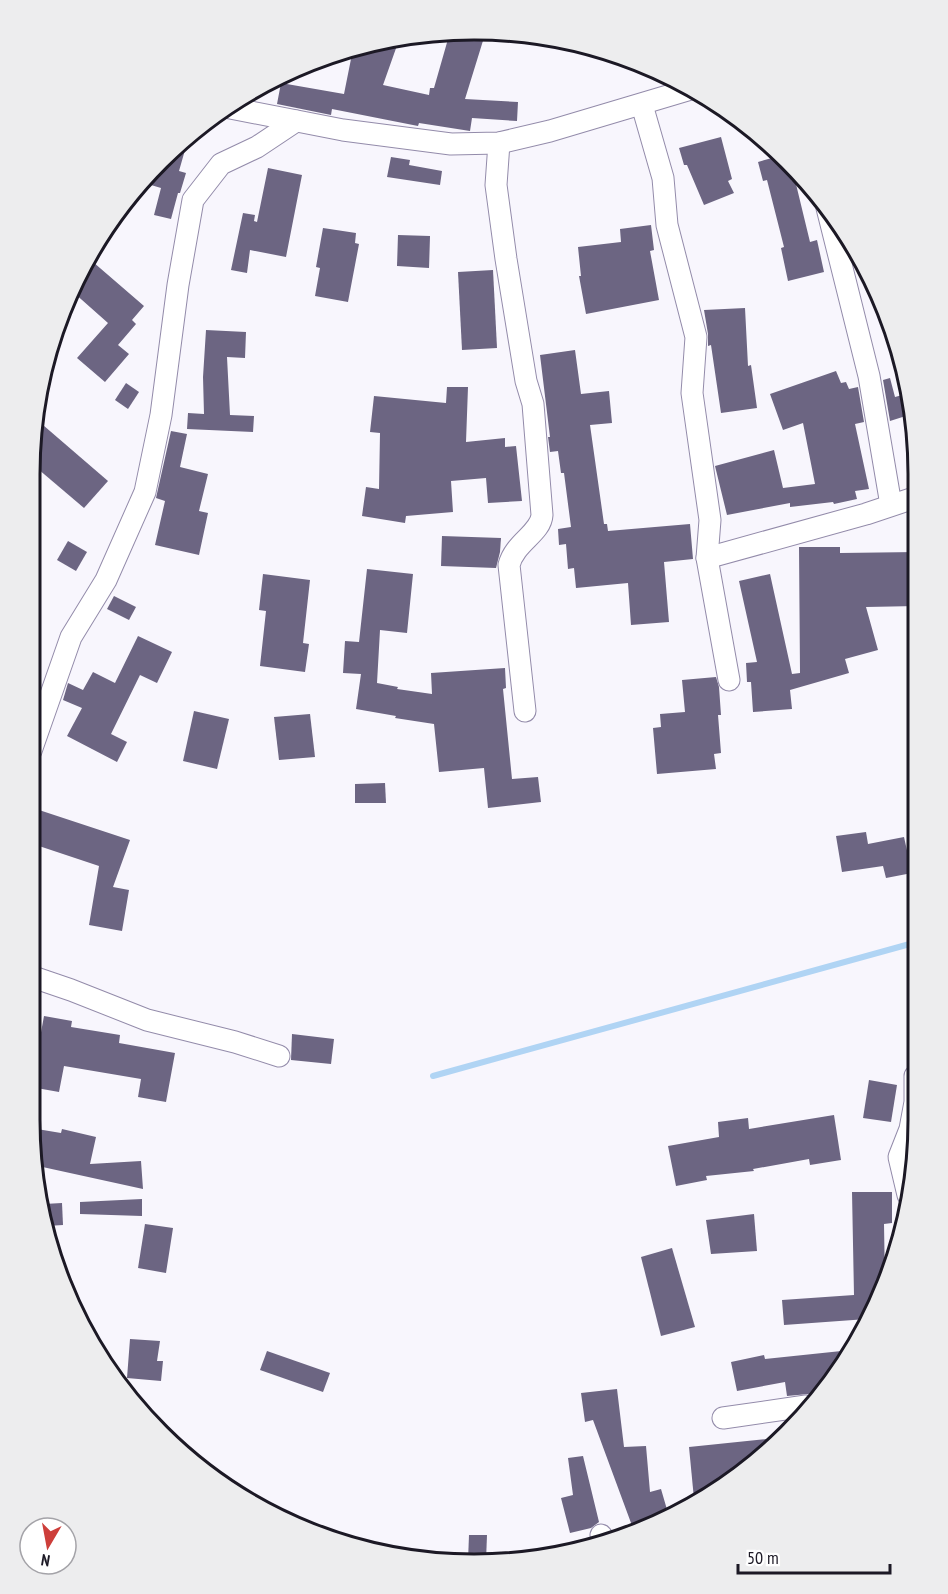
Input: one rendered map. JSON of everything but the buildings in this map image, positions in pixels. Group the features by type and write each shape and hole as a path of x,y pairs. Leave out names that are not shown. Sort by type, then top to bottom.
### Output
{"street":[{"path":"241,109 343,130 451,144 499,143 680,93"},
{"path":"642,105 663,178 667,225 696,337 696,363 692,393 710,520 707,558 729,680"},
{"path":"40,725 71,637 106,580 145,492 160,415 178,285 193,200 221,164 257,147 296,121"},
{"path":"499,143 496,185 526,381 532,404 542,515 539,526 511,555 509,565 525,711"},
{"path":"833,231 869,376 891,506"},
{"path":"707,558 908,500"},
{"path":"40,979 147,1020 235,1042 279,1056"},
{"path":"904,1178 899,1157 907,1136"},
{"path":"723,1418 799,1407"}],"waterway":[{"path":"433,1076 908,944"}]}
